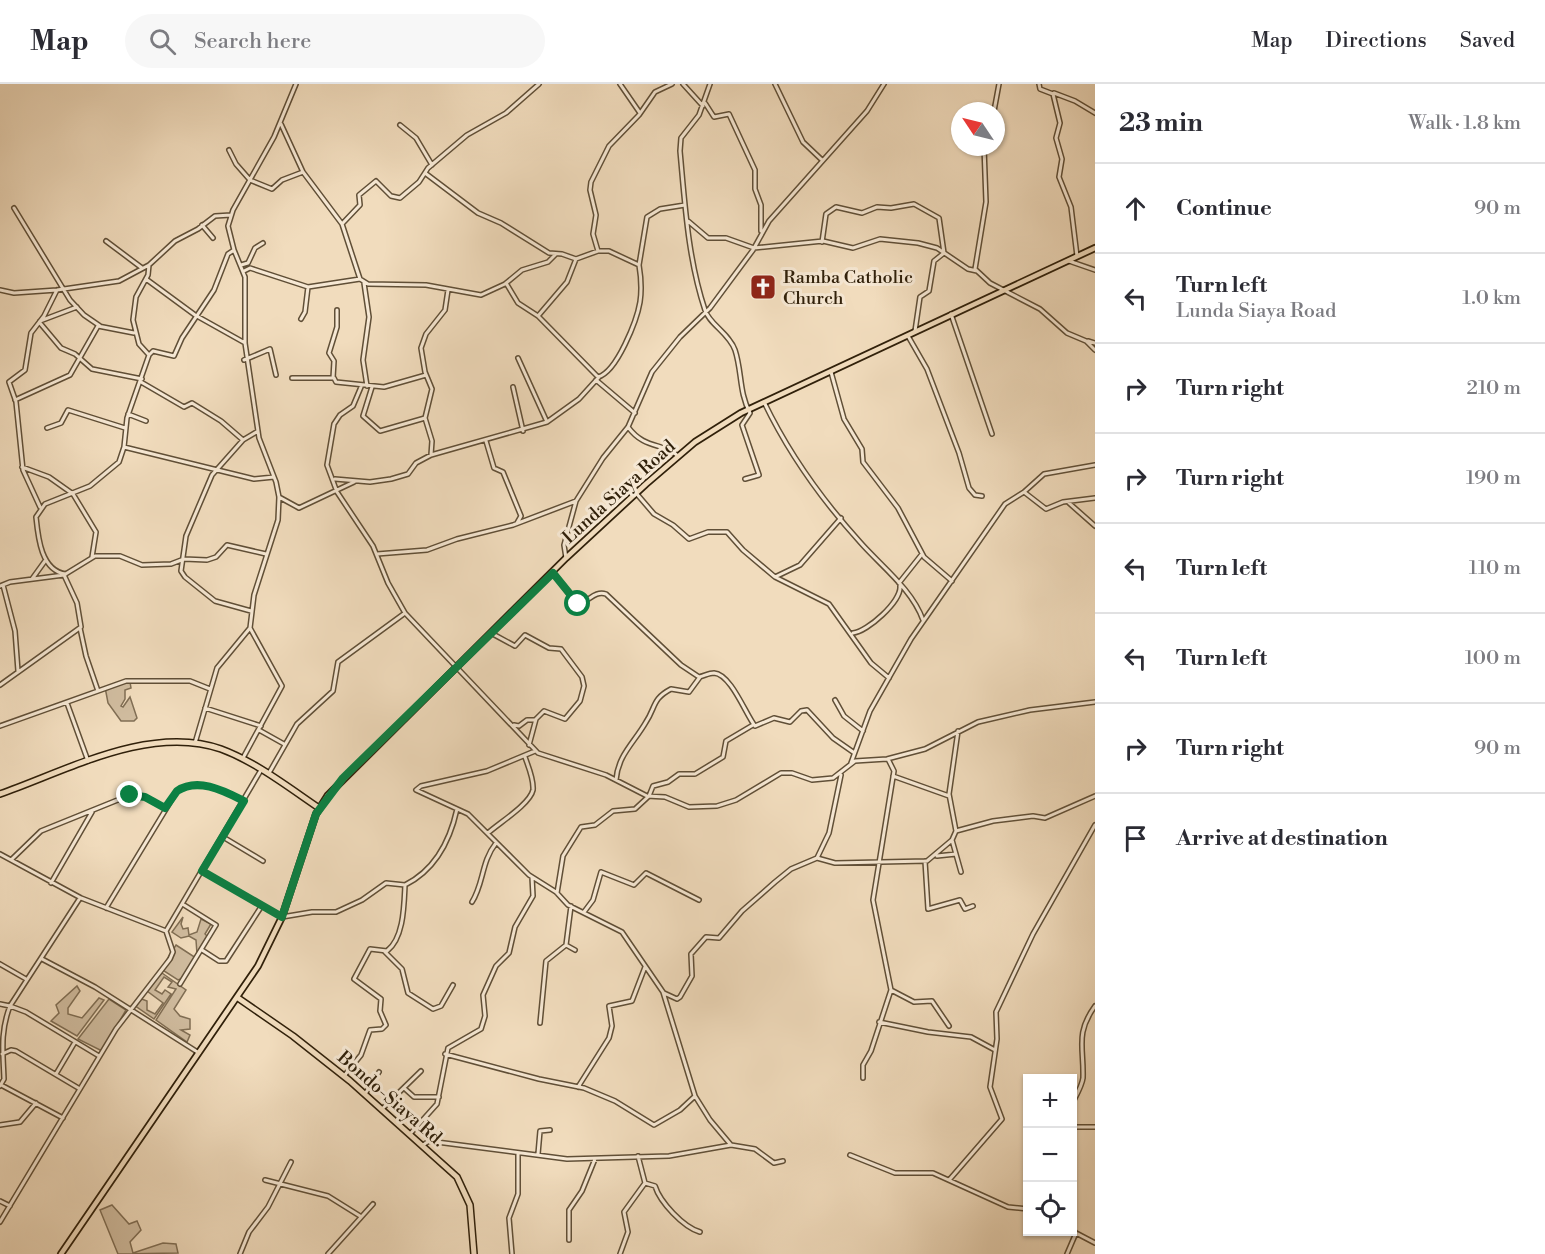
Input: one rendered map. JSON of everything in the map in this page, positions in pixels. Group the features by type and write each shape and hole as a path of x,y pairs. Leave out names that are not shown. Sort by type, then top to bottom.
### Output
{"highway":[{"path":"0,794 149,743 195,743 217,748 242,759 320,808"},
{"name":"Bondo-Siaya Rd.","path":"238,998 344,1076 456,1177 465,1192 471,1210 474,1254"}],"main road":[{"name":"Lunda Siaya Road","path":"61,1254 238,998 265,954 282,917 320,808 343,778 566,558 678,456 748,409 1095,248"}],"street":[{"path":"195,743 210,689 221,663 244,639 250,628 251,611 266,554 276,532 279,497 274,477 262,452 246,359 244,271 228,233 231,215 280,123 296,84"},
{"path":"342,224 360,205 358,195 375,182 398,198 417,184 432,165 468,133 510,111 539,84"},
{"path":"620,84 640,113"},
{"path":"598,251 593,234 596,215 590,184 609,146 640,113 655,92 672,84"},
{"path":"683,84 714,117 729,114 754,168 755,189 761,204 761,233"},
{"path":"710,84 704,104 680,142 685,205 689,250 705,313 728,336 735,348 742,390 750,416 742,421 742,425 759,473 757,477 745,479"},
{"path":"776,84 803,142 822,160"},
{"path":"566,558 564,545 576,501 603,458 628,427 652,372 680,337 705,313 754,248 761,233 822,160 867,111 884,84"},
{"path":"996,102 999,84"},
{"path":"1039,84 1040,89 1075,101 1095,113"},
{"path":"1053,93 1060,123 1056,138 1062,159 1059,177 1071,207 1077,256"},
{"path":"280,123 303,172 342,224 360,279 364,283 369,317 363,360 370,387 363,416 380,431 425,418"},
{"path":"400,125 416,138 432,165"},
{"path":"229,150 236,164 250,180 272,189 282,180 303,172"},
{"path":"977,271 975,261 986,196 984,156"},
{"path":"425,173 478,213 502,223 542,250 576,259 598,251 615,252 639,265"},
{"path":"822,242 826,216 834,207 862,213 877,207 891,208 913,204 940,219 944,253"},
{"path":"334,479 354,482 380,481 402,476 408,474 416,462 431,455 523,431 547,422 574,404 598,378 607,372 620,353 637,313 641,291 639,265 647,217 660,209 685,205"},
{"path":"14,208 66,288 70,300 84,315 100,326 113,331 135,333"},
{"path":"0,290 14,293 57,290 119,281 149,265 175,241 217,215 231,215"},
{"path":"688,221 708,238 726,238 754,248 822,242 853,248 875,239 924,244 944,253 968,269 977,271 990,283 1040,309 1066,333 1095,343"},
{"path":"202,225 213,238"},
{"path":"106,241 142,268"},
{"path":"241,265 248,263 255,248 263,243"},
{"path":"40,507 90,486 117,465 124,447 128,414 142,381 149,354 153,351 174,356 195,315 211,296 228,254 234,250"},
{"path":"915,331 920,297 929,291 934,261 944,253"},
{"path":"364,283 426,285 479,295 506,283 522,270 548,262 556,254"},
{"path":"538,315 567,282 576,259"},
{"path":"1067,260 1095,270"},
{"path":"149,265 146,279 134,301 135,333 139,344 149,354"},
{"path":"244,271 250,268 308,287 360,279"},
{"path":"146,279 195,315 245,343"},
{"path":"506,283 518,303 538,315 635,413"},
{"path":"301,318 305,312 308,287"},
{"path":"40,322 57,290"},
{"path":"431,455 432,441 425,418 432,389 422,360 422,344 429,330 445,310 448,290"},
{"path":"78,306 33,327 29,337 25,370 9,380 15,400 22,466 27,484 40,507 36,520 45,561 65,575 77,603 82,621 80,628 82,643 98,691"},
{"path":"333,378 334,362 329,353 337,327 337,310"},
{"path":"951,314 992,434"},
{"path":"40,322 61,348 96,371 142,381 175,404 184,407 192,403 221,421 243,440"},
{"path":"15,400 70,375 96,328 100,326"},
{"path":"907,335 917,348 927,369 959,453 969,488 975,495 982,496"},
{"path":"1086,341 1095,350"},
{"path":"246,359 270,349 276,375"},
{"path":"518,358 547,422"},
{"path":"830,370 844,419 862,449 862,462 898,508 922,554 952,581"},
{"path":"292,378 333,378 336,382 370,387 389,386 426,375"},
{"path":"361,387 353,406 340,415 334,424 327,465 338,492 377,554 386,579 405,613 535,751 616,780 649,796 665,797 685,806 717,806 736,800 781,773 792,773 816,780 841,775"},
{"path":"513,387 523,431"},
{"path":"135,399 139,402"},
{"path":"764,402 807,473 859,541 900,584 923,621"},
{"path":"47,428 61,423 68,410 125,428"},
{"path":"128,414 146,421"},
{"path":"628,427 644,442 678,456"},
{"path":"251,611 211,598 182,574 189,528 217,469 243,440 258,431"},
{"path":"486,441 494,468 503,472 520,512 520,520 513,525"},
{"path":"124,447 260,480 274,477"},
{"path":"817,858 829,833 841,775 851,763 853,752 870,711 923,621 1002,506 1024,492 1044,474 1095,465"},
{"path":"22,466 50,477 73,494 96,532 92,557"},
{"path":"279,497 297,508 338,492 354,482"},
{"path":"1024,492 1045,508 1063,502 1095,498"},
{"path":"636,493 654,514 673,525 689,539 708,532 728,532 743,550 776,577 827,602 851,632 871,663 889,678"},
{"path":"377,554 427,550 465,536 513,525 576,501"},
{"path":"1069,503 1095,526"},
{"path":"776,577 801,566 841,518"},
{"path":"18,671 15,631 1,586 65,575 92,557 120,556 142,565 171,564 184,559 207,560 216,557 226,545 266,554"},
{"path":"851,632 857,633 871,624 896,602 901,594 900,584 922,554"},
{"path":"32,579 45,561"},
{"path":"553,573 578,604 597,593 609,596 677,662 700,677"},
{"path":"268,774 284,744 300,721 333,691 337,675 336,667 340,660 405,613"},
{"path":"0,685 80,628"},
{"path":"242,759 282,686 250,628"},
{"path":"491,633 515,646 525,635 549,648 561,649 582,677 583,696 565,719 544,711 536,719 529,745"},
{"path":"616,780 623,753 646,723 654,701 671,689 689,692 700,677 714,673 724,679 746,708 753,724"},
{"path":"0,726 123,682 139,680 195,682 210,689"},
{"path":"836,700 844,716 863,731"},
{"path":"851,763 887,759 928,748 978,722 1024,711 1095,702"},
{"path":"67,703 88,763"},
{"path":"205,708 232,714 260,728 284,744"},
{"path":"557,893 563,856 579,829 597,824 613,811 635,809 649,796 654,785 668,782 679,774 695,774 723,757 725,742 753,724 756,726 774,718 790,722 801,711 807,710 833,738 853,752"},
{"path":"512,725 519,726 527,720 536,719"},
{"path":"664,993 677,999 681,996 693,973 690,957 705,938 719,938 742,911 791,869 817,858 835,862 879,863 925,861 935,856 952,840 956,831 949,796 958,731"},
{"path":"535,751 487,771 416,789 418,793 473,818 532,878 557,893 571,906 622,932 664,993 695,1096 713,1125 731,1145"},
{"path":"488,833 522,806 531,794 532,783 525,756"},
{"path":"852,758 857,761"},
{"path":"863,1078 863,1065 871,1051 891,990 873,908 873,892 893,776 893,765 887,759"},
{"path":"0,1222 129,1009 172,955 166,931 184,905 261,770"},
{"path":"893,776 949,796"},
{"path":"106,908 177,791 190,786 212,787 244,801"},
{"path":"10,860 41,831 133,795 145,797 165,808"},
{"path":"956,831 993,820 1033,816 1045,818 1095,796"},
{"path":"202,871 282,917 312,912 336,912 362,900 386,883 405,885 431,868 448,837 457,809"},
{"path":"51,883 93,812"},
{"path":"951,1179 1002,1119 990,1087 999,1005 1033,934 1095,825"},
{"path":"222,837 263,861"},
{"path":"952,840 961,872"},
{"path":"472,902 480,888 485,860 496,843"},
{"path":"0,854 81,898 166,931"},
{"path":"935,856 956,854"},
{"path":"925,861 926,903 929,910 960,900 965,909 973,906"},
{"path":"584,912 592,900 601,872 634,885 646,873 699,900"},
{"path":"411,1134 435,1106 439,1097 445,1054 450,1046 481,1029 485,1016 483,994 496,966 509,952 515,927 533,896 532,878"},
{"path":"384,951 393,945 398,933 405,885"},
{"path":"63,1118 1,1086 4,1069 0,1054 1,1028 9,1006 81,898"},
{"path":"180,984 216,925 184,905"},
{"path":"540,1023 546,961 566,945 571,906"},
{"path":"202,950 219,961 226,961 261,907"},
{"path":"566,945 575,950"},
{"path":"344,1076 356,1063 370,1030 382,1029 386,1025 380,1011 381,999 354,980 369,951 374,948 384,951 402,969 408,993 433,1009 441,1006 453,986"},
{"path":"42,959 95,987 200,1053"},
{"path":"0,964 26,979"},
{"path":"578,1087 609,1038 612,1026 609,1006 632,1001 645,967"},
{"path":"891,990 914,1002 932,1001 949,1026"},
{"path":"0,1004 26,1012 100,1056"},
{"path":"1077,1092 1082,1079 1080,1057 1083,1028 1095,1006"},
{"path":"879,1022 928,1032 971,1037 994,1050"},
{"path":"56,1074 75,1042"},
{"path":"0,1054 13,1050 80,1089"},
{"path":"445,1054 578,1087 615,1101 654,1125 680,1110 695,1096"},
{"path":"382,1109 421,1071"},
{"path":"365,1095 379,1072"},
{"path":"404,1088 414,1097 439,1097"},
{"path":"0,1125 20,1122 36,1103"},
{"path":"1077,1126 1095,1127"},
{"path":"538,1155 540,1131 550,1130"},
{"path":"423,1145 432,1141 518,1153 595,1159 693,1154 731,1145 755,1149 771,1163 783,1161"},
{"path":"512,1254 509,1218 518,1194 518,1153"},
{"path":"850,1155 895,1173 922,1171 951,1179 1002,1205 1023,1208"},
{"path":"638,1156 645,1183"},
{"path":"569,1240 568,1214 582,1191 595,1159"},
{"path":"240,1254 249,1232 265,1213 291,1162"},
{"path":"265,1180 328,1197 345,1204 360,1216"},
{"path":"645,1183 655,1186 659,1196 687,1226 700,1232"},
{"path":"620,1254 628,1232 624,1212 645,1183"},
{"path":"0,1201 10,1206"},
{"path":"328,1254 372,1204"},
{"path":"1077,1234 1095,1243"},
{"path":"1066,1254 1075,1236"}],"shaded area":[{"path":"130,682 131,688 125,690 125,699 121,706 123,707 130,697 137,718 134,721 121,721 108,703 105,687"},
{"path":"183,917 181,924 183,929 188,928 189,935 197,932 201,919 211,924 205,934 208,937 197,954 196,940 189,936 181,938 172,932"},
{"path":"176,945 196,958 183,978 178,980 161,969"},
{"path":"162,973 186,990 174,1009 180,1016 190,1019 190,1029 181,1030 190,1035 187,1042 156,1020 176,989 168,987 172,982 164,977 155,990 162,994 165,990 171,994 154,1019 134,1005 139,998 147,1001 147,1010 155,1014 163,1003 147,991 150,984"},
{"path":"77,986 80,991 68,1008 68,1014 82,1018 99,998 104,1000 77,1036 51,1021 59,1013 56,1005"},
{"path":"109,999 126,1010 102,1051 78,1039"},
{"path":"112,1205 129,1224 137,1221 141,1230 130,1242 133,1253 163,1243 176,1244 178,1253 118,1254 100,1210"}],"place":[{"name":"Ramba Catholic Church","path":"763,287"}],"route":[{"path":"130,795 145,797 165,808 173,795 181,788 198,785 218,789 244,801 202,871 282,917 316,814 328,795 343,778 553,573 578,604"}]}
